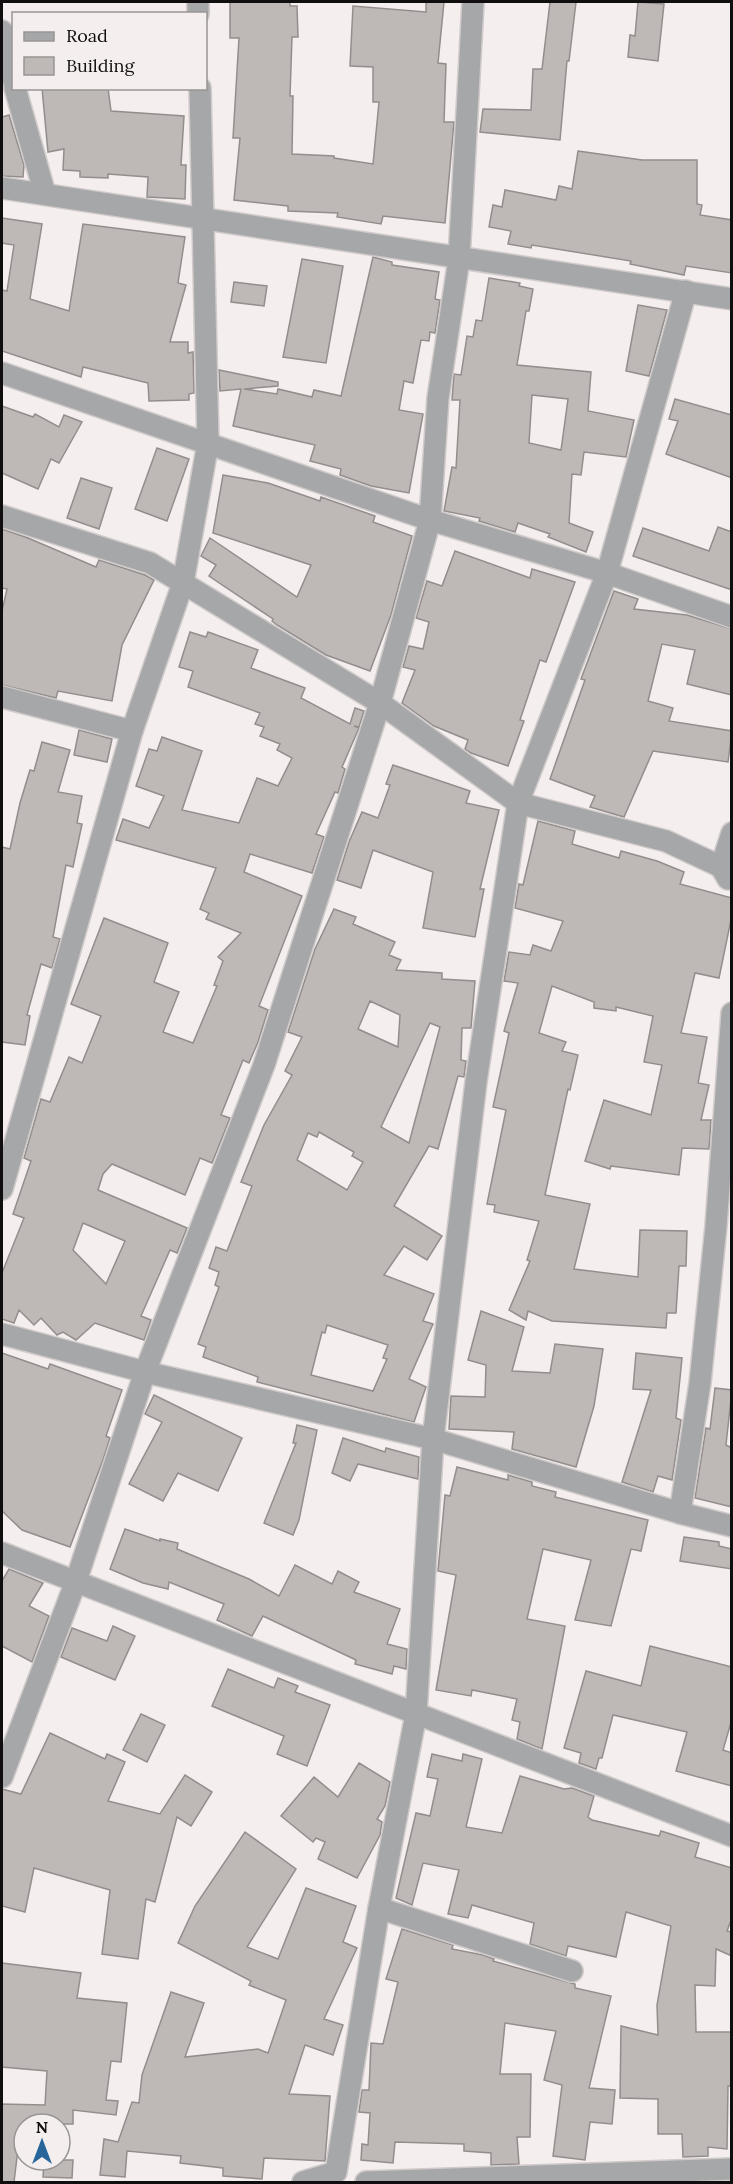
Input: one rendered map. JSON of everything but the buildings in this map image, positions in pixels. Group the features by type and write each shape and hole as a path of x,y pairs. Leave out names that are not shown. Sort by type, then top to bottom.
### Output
{"street":[{"path":"2,1777 76,1581 145,1372 264,1065 380,703 430,520 438,398 459,260 473,2"},
{"path":"2,31 12,74"},
{"path":"16,90 45,194"},
{"path":"4,1176 132,731 183,583 208,443 200,90"},
{"path":"2,188 459,260 732,299"},
{"path":"303,2182 336,2172 379,1908 416,1714 434,1439 477,1082 518,803 607,573 686,291"},
{"path":"2,373 430,520 607,573 732,617"},
{"path":"2,516 150,563 380,703 518,803 666,841 728,875 732,833"},
{"path":"2,697 132,731"},
{"path":"680,1513 700,1383 716,1226 732,1013"},
{"path":"2,1334 145,1372 434,1439 680,1513 732,1526"},
{"path":"2,1553 732,1836"},
{"path":"379,1908 572,1971"},
{"path":"366,2182 560,2179 732,2169"}]}
